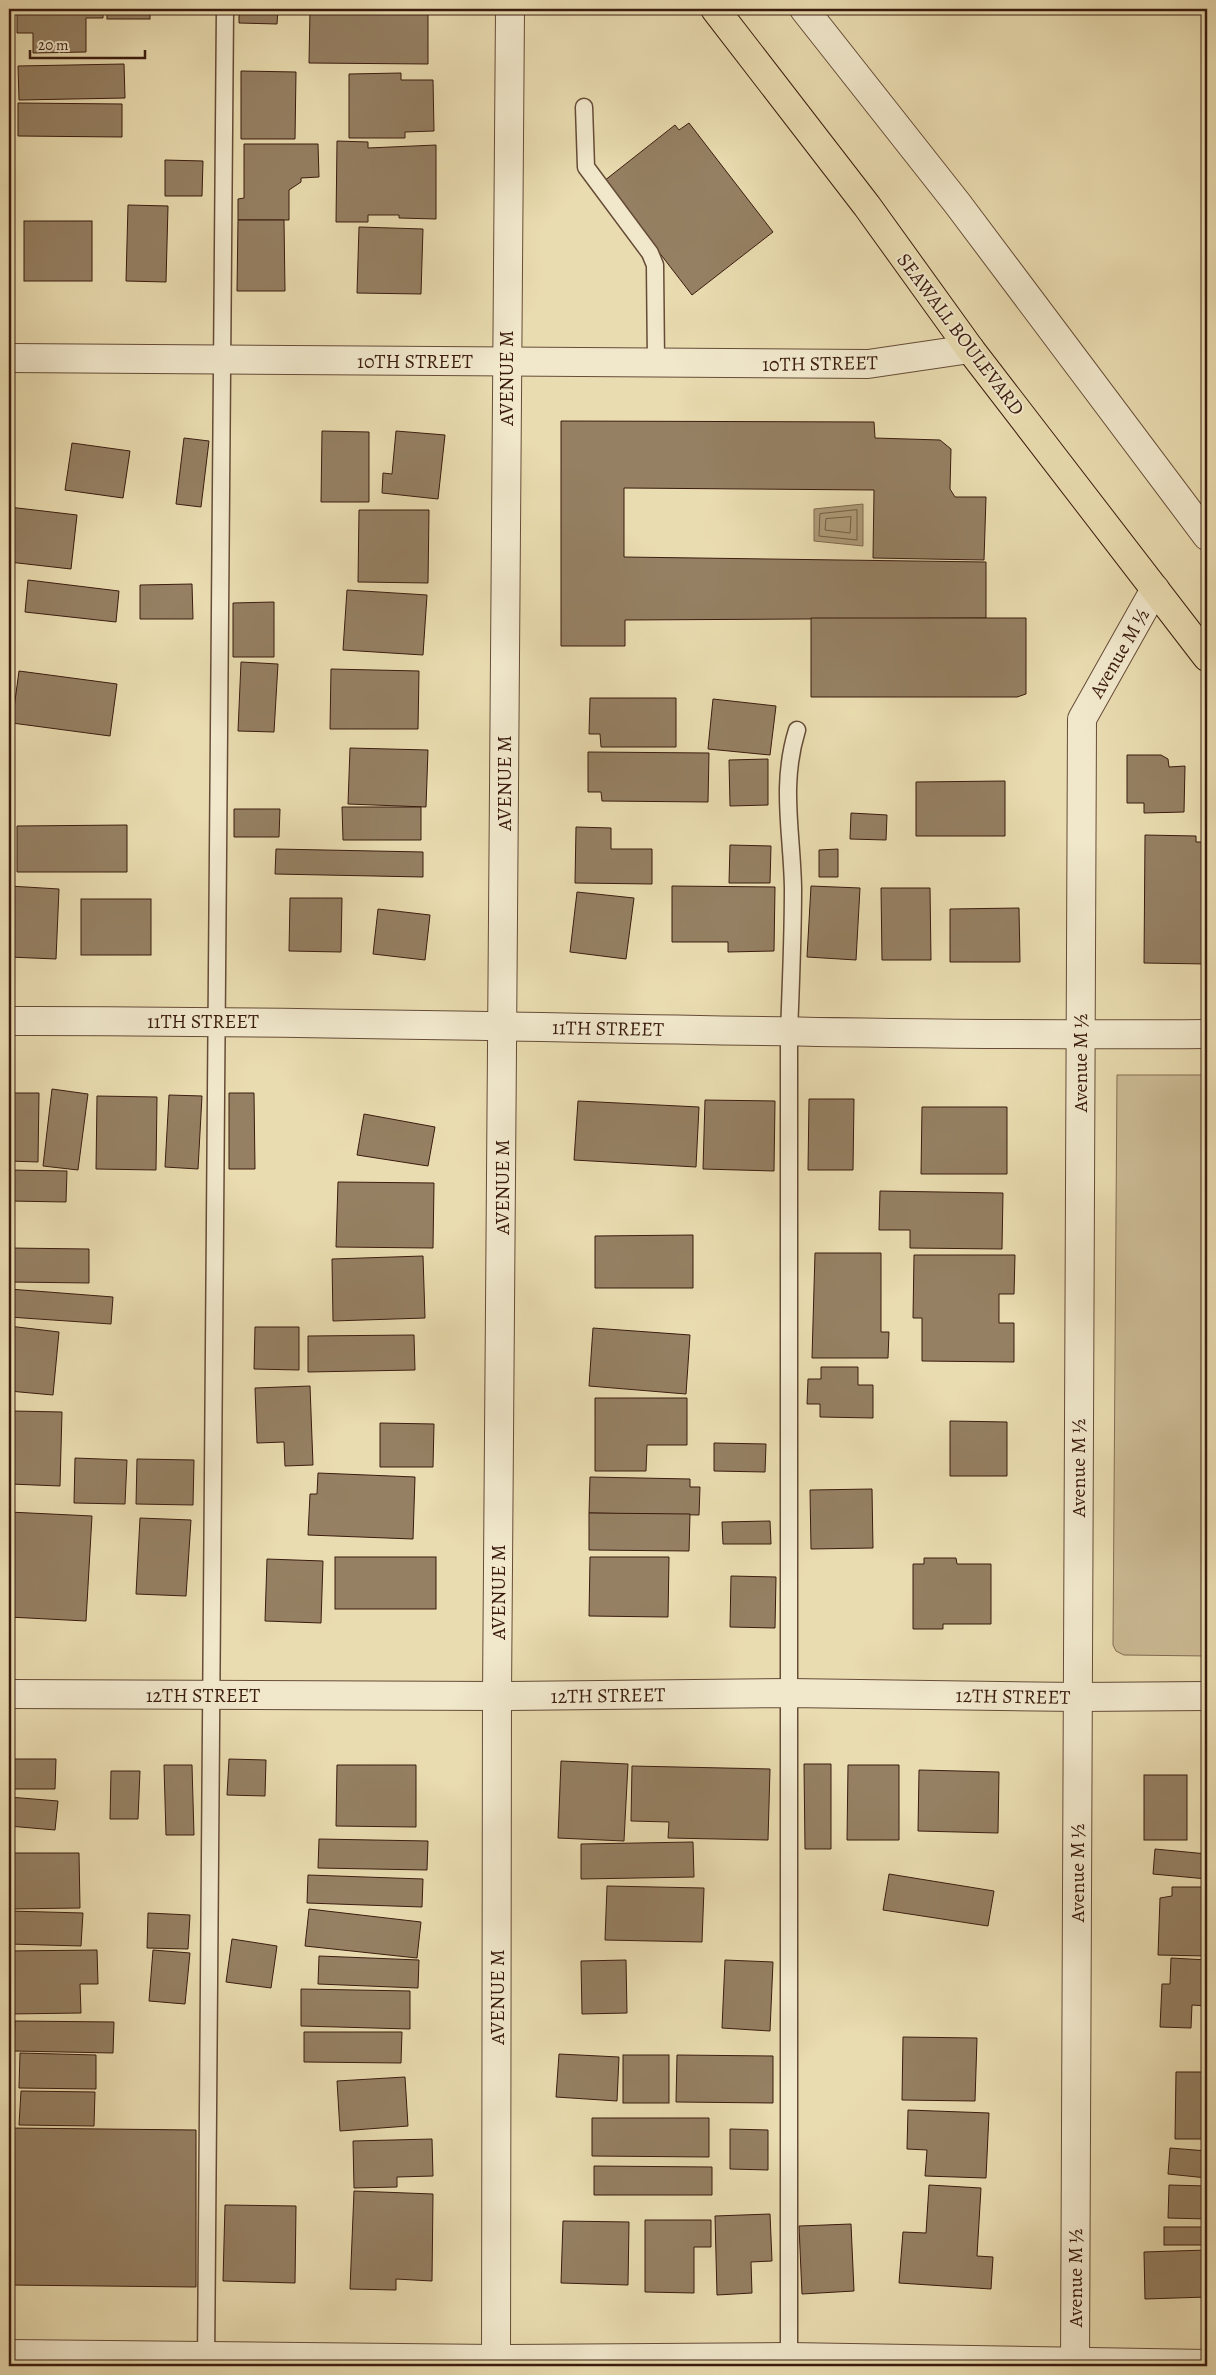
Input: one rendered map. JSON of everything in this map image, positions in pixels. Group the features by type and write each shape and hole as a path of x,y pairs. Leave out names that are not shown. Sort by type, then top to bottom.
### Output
{"main road":[{"name":"SEAWALL BOULEVARD","path":"715,9 867,206 970,349 1156,589 1207,658"}],"street":[{"name":"AVENUE M","path":"496,2362 498,1696 510,9"},
{"path":"804,9 957,203 1207,536"},
{"name":"10TH STREET","path":"9,358 868,364 970,349"},
{"name":"Avenue M ½","path":"1075,2364 1082,719 1156,589"},
{"name":"11TH STREET","path":"9,1021 217,1020 790,1032 1080,1035 1207,1034"},
{"name":"12TH STREET","path":"9,1694 498,1696 790,1693 1078,1697 1207,1696"},
{"path":"9,2354 206,2361 1207,2364"}],"lane":[{"path":"206,2361 209,1695 217,1020 225,9"},
{"path":"584,107 586,167 650,253 655,265 656,363"},
{"path":"789,2362 790,1032 793,887 787,814 787,776 790,751 797,730"}],"shaded area":[{"path":"1117,1075 1207,1075 1207,1656 1124,1655 1116,1651 1113,1645"}],"water":[{"path":"863,504 863,546 814,541 814,509"}],"building":[{"path":"17,9 103,9 103,18 86,18 86,52 33,53 33,33 17,33"},
{"path":"107,9 150,9 150,19 107,19"},
{"path":"239,9 278,9 277,24 239,23"},
{"path":"310,9 393,9 393,12 428,13 428,64 309,63"},
{"path":"124,64 125,98 19,100 18,66"},
{"path":"241,71 296,72 295,139 241,139"},
{"path":"401,73 401,80 433,80 434,131 405,132 405,138 349,138 349,74"},
{"path":"18,103 122,104 122,137 18,136"},
{"path":"689,123 773,232 692,295 604,181 675,125 679,130"},
{"path":"337,141 368,142 368,148 436,145 436,219 399,218 399,215 368,215 368,222 336,222"},
{"path":"244,144 318,144 319,177 301,178 301,182 289,190 289,220 238,220 238,199 244,198"},
{"path":"165,160 203,161 202,196 165,196"},
{"path":"128,205 168,206 166,282 126,281"},
{"path":"238,220 284,220 285,291 237,291"},
{"path":"24,221 92,221 92,281 24,281"},
{"path":"359,227 423,229 421,294 357,293"},
{"path":"561,421 874,422 875,438 940,440 951,449 950,489 955,497 986,497 984,560 873,558 874,490 624,488 624,557 986,562 986,618 625,620 625,646 561,646"},
{"path":"322,431 369,432 369,502 321,502"},
{"path":"396,431 445,435 438,499 382,493 383,473 392,474"},
{"path":"184,438 209,441 201,507 176,504"},
{"path":"72,443 130,451 123,498 65,490"},
{"path":"9,507 77,515 71,569 9,562"},
{"path":"359,510 429,510 428,583 358,582"},
{"path":"28,580 119,591 116,622 25,612"},
{"path":"192,584 193,619 140,619 140,585"},
{"path":"347,590 427,595 423,655 343,650"},
{"path":"274,602 274,657 233,657 233,603"},
{"path":"811,618 1026,618 1026,694 1017,697 811,697"},
{"path":"241,662 278,664 274,732 238,731"},
{"path":"331,669 419,671 418,729 330,729"},
{"path":"19,671 117,684 110,736 12,723"},
{"path":"590,698 676,698 676,747 601,747 600,734 589,734"},
{"path":"713,699 776,706 770,755 708,749"},
{"path":"350,748 428,750 426,807 348,804"},
{"path":"588,752 709,753 708,802 602,801 601,792 588,792"},
{"path":"1127,755 1161,755 1168,759 1169,767 1185,766 1184,812 1144,813 1144,803 1127,803"},
{"path":"768,759 768,805 730,806 729,760"},
{"path":"1005,781 1005,836 916,836 916,782"},
{"path":"342,807 421,807 421,840 343,840"},
{"path":"234,809 280,809 279,837 234,837"},
{"path":"851,813 887,815 886,840 850,839"},
{"path":"127,825 127,872 17,872 17,826"},
{"path":"576,827 611,828 611,849 652,849 652,884 575,883"},
{"path":"1145,835 1196,836 1196,842 1207,842 1207,964 1144,963"},
{"path":"730,845 771,846 770,883 729,883"},
{"path":"276,849 423,852 423,877 275,874"},
{"path":"838,849 838,877 819,877 819,850"},
{"path":"9,886 59,889 56,959 9,957"},
{"path":"672,886 775,887 774,951 728,952 728,942 672,942"},
{"path":"811,886 860,888 856,960 807,957"},
{"path":"881,888 930,888 931,960 882,960"},
{"path":"577,892 634,898 626,959 570,952"},
{"path":"290,898 342,898 341,952 289,951"},
{"path":"81,899 151,899 151,955 81,955"},
{"path":"1019,908 1020,962 950,962 950,909"},
{"path":"378,909 430,915 425,960 373,954"},
{"path":"52,1089 88,1094 78,1170 43,1166"},
{"path":"9,1093 39,1093 38,1162 9,1161"},
{"path":"229,1093 254,1093 255,1169 229,1169"},
{"path":"169,1095 202,1096 198,1169 165,1167"},
{"path":"97,1096 157,1097 156,1170 96,1169"},
{"path":"809,1099 854,1099 853,1170 808,1170"},
{"path":"705,1100 775,1101 774,1171 703,1169"},
{"path":"578,1101 699,1107 696,1167 574,1160"},
{"path":"922,1107 1007,1107 1007,1174 921,1174"},
{"path":"364,1114 435,1127 428,1166 357,1155"},
{"path":"9,1170 67,1171 66,1202 9,1201"},
{"path":"338,1182 434,1183 433,1248 336,1247"},
{"path":"880,1191 1003,1193 1002,1249 910,1248 910,1230 879,1230"},
{"path":"693,1235 693,1288 595,1288 595,1236"},
{"path":"10,1248 89,1249 89,1283 10,1282"},
{"path":"815,1253 881,1253 881,1332 889,1332 888,1358 812,1358"},
{"path":"914,1255 1015,1255 1014,1294 999,1294 999,1323 1014,1323 1014,1362 922,1361 922,1318 913,1318"},
{"path":"423,1256 425,1318 333,1321 332,1259"},
{"path":"9,1289 113,1297 111,1324 9,1317"},
{"path":"9,1326 59,1332 53,1395 9,1391"},
{"path":"255,1327 299,1327 299,1370 254,1369"},
{"path":"593,1328 690,1335 686,1394 589,1386"},
{"path":"414,1335 415,1370 308,1372 308,1336"},
{"path":"821,1367 858,1367 858,1385 873,1385 873,1418 820,1417 820,1404 807,1404 808,1379 821,1379"},
{"path":"310,1386 313,1465 285,1466 284,1442 257,1443 255,1388"},
{"path":"595,1398 687,1398 687,1445 647,1445 646,1471 595,1471"},
{"path":"13,1411 62,1412 60,1486 10,1484"},
{"path":"950,1421 1007,1422 1007,1476 950,1476"},
{"path":"380,1423 434,1424 433,1467 380,1467"},
{"path":"714,1443 766,1444 765,1472 714,1471"},
{"path":"75,1458 127,1460 125,1504 74,1503"},
{"path":"137,1459 194,1460 193,1505 136,1504"},
{"path":"318,1473 415,1477 413,1539 308,1535 310,1494 317,1494"},
{"path":"590,1477 690,1479 690,1487 700,1487 699,1515 589,1513"},
{"path":"872,1489 873,1548 811,1549 810,1490"},
{"path":"9,1512 92,1516 86,1621 9,1617"},
{"path":"589,1513 690,1514 689,1551 589,1550"},
{"path":"140,1518 191,1520 186,1596 136,1594"},
{"path":"770,1521 771,1544 723,1544 722,1522"},
{"path":"335,1557 436,1557 436,1609 335,1609"},
{"path":"590,1557 669,1557 668,1617 589,1616"},
{"path":"924,1558 956,1558 957,1564 991,1564 991,1624 943,1624 943,1629 913,1629 913,1564 924,1564"},
{"path":"267,1559 323,1561 321,1623 265,1621"},
{"path":"731,1576 776,1577 775,1628 730,1627"},
{"path":"9,1759 56,1759 55,1789 9,1789"},
{"path":"229,1759 266,1760 265,1796 227,1795"},
{"path":"561,1761 628,1764 624,1841 558,1838"},
{"path":"804,1764 831,1764 831,1849 805,1849"},
{"path":"164,1765 192,1765 194,1835 166,1835"},
{"path":"337,1765 416,1765 416,1827 336,1826"},
{"path":"848,1765 899,1765 899,1840 847,1840"},
{"path":"632,1766 770,1769 768,1840 668,1838 669,1822 631,1821"},
{"path":"919,1770 999,1772 998,1833 918,1831"},
{"path":"111,1771 140,1771 138,1819 110,1819"},
{"path":"1144,1775 1187,1775 1187,1840 1144,1840"},
{"path":"9,1797 58,1801 55,1830 9,1826"},
{"path":"319,1839 428,1841 427,1870 318,1868"},
{"path":"693,1842 694,1877 581,1879 581,1844"},
{"path":"1155,1849 1207,1854 1207,1879 1153,1874"},
{"path":"9,1853 79,1853 80,1908 9,1909"},
{"path":"889,1874 994,1891 988,1926 883,1910"},
{"path":"308,1875 423,1879 422,1907 307,1903"},
{"path":"607,1886 704,1888 702,1942 605,1940"},
{"path":"1172,1887 1207,1887 1207,1956 1158,1955 1160,1898 1172,1896"},
{"path":"309,1909 421,1922 417,1958 305,1946"},
{"path":"9,1911 83,1913 81,1946 9,1944"},
{"path":"148,1913 190,1915 188,1949 147,1948"},
{"path":"232,1939 277,1946 271,1988 226,1982"},
{"path":"97,1950 98,1984 80,1984 81,2013 9,2014 9,1951"},
{"path":"153,1950 190,1953 185,2004 149,2001"},
{"path":"319,1956 419,1960 418,1988 318,1984"},
{"path":"1171,1958 1207,1960 1207,2006 1192,2005 1191,2028 1160,2027 1162,1984 1170,1984"},
{"path":"626,1960 627,2013 582,2014 581,1961"},
{"path":"725,1960 773,1962 770,2031 722,2028"},
{"path":"301,1989 410,1991 410,2029 301,2026"},
{"path":"15,2021 114,2022 113,2053 14,2051"},
{"path":"304,2032 402,2032 401,2063 304,2062"},
{"path":"903,2037 977,2038 975,2101 902,2100"},
{"path":"20,2053 96,2055 96,2089 19,2088"},
{"path":"559,2054 619,2057 617,2101 556,2097"},
{"path":"623,2055 669,2055 669,2103 623,2103"},
{"path":"677,2055 773,2056 773,2103 676,2102"},
{"path":"1176,2072 1207,2072 1207,2139 1175,2139"},
{"path":"405,2077 408,2126 340,2131 337,2081"},
{"path":"21,2091 95,2092 94,2126 19,2125"},
{"path":"908,2110 989,2113 986,2178 925,2176 927,2150 907,2149"},
{"path":"592,2118 709,2118 709,2157 592,2156"},
{"path":"9,2128 196,2130 196,2287 9,2285"},
{"path":"730,2129 768,2130 768,2170 730,2169"},
{"path":"432,2139 433,2176 397,2177 397,2187 354,2188 353,2141"},
{"path":"1170,2148 1207,2151 1207,2178 1168,2174"},
{"path":"594,2166 712,2167 712,2195 594,2195"},
{"path":"929,2185 981,2188 977,2256 993,2257 991,2289 899,2283 903,2232 926,2233"},
{"path":"1169,2185 1207,2186 1207,2219 1168,2218"},
{"path":"354,2191 433,2194 432,2281 396,2279 396,2290 350,2289"},
{"path":"225,2205 296,2206 295,2283 223,2281"},
{"path":"770,2214 772,2261 751,2262 752,2293 717,2295 715,2216"},
{"path":"645,2220 711,2220 711,2247 694,2247 694,2293 645,2292"},
{"path":"563,2221 629,2222 628,2285 561,2283"},
{"path":"851,2224 854,2291 802,2294 799,2226"},
{"path":"1164,2227 1206,2227 1206,2245 1164,2245"},
{"path":"1207,2250 1207,2297 1145,2299 1144,2252"}]}
